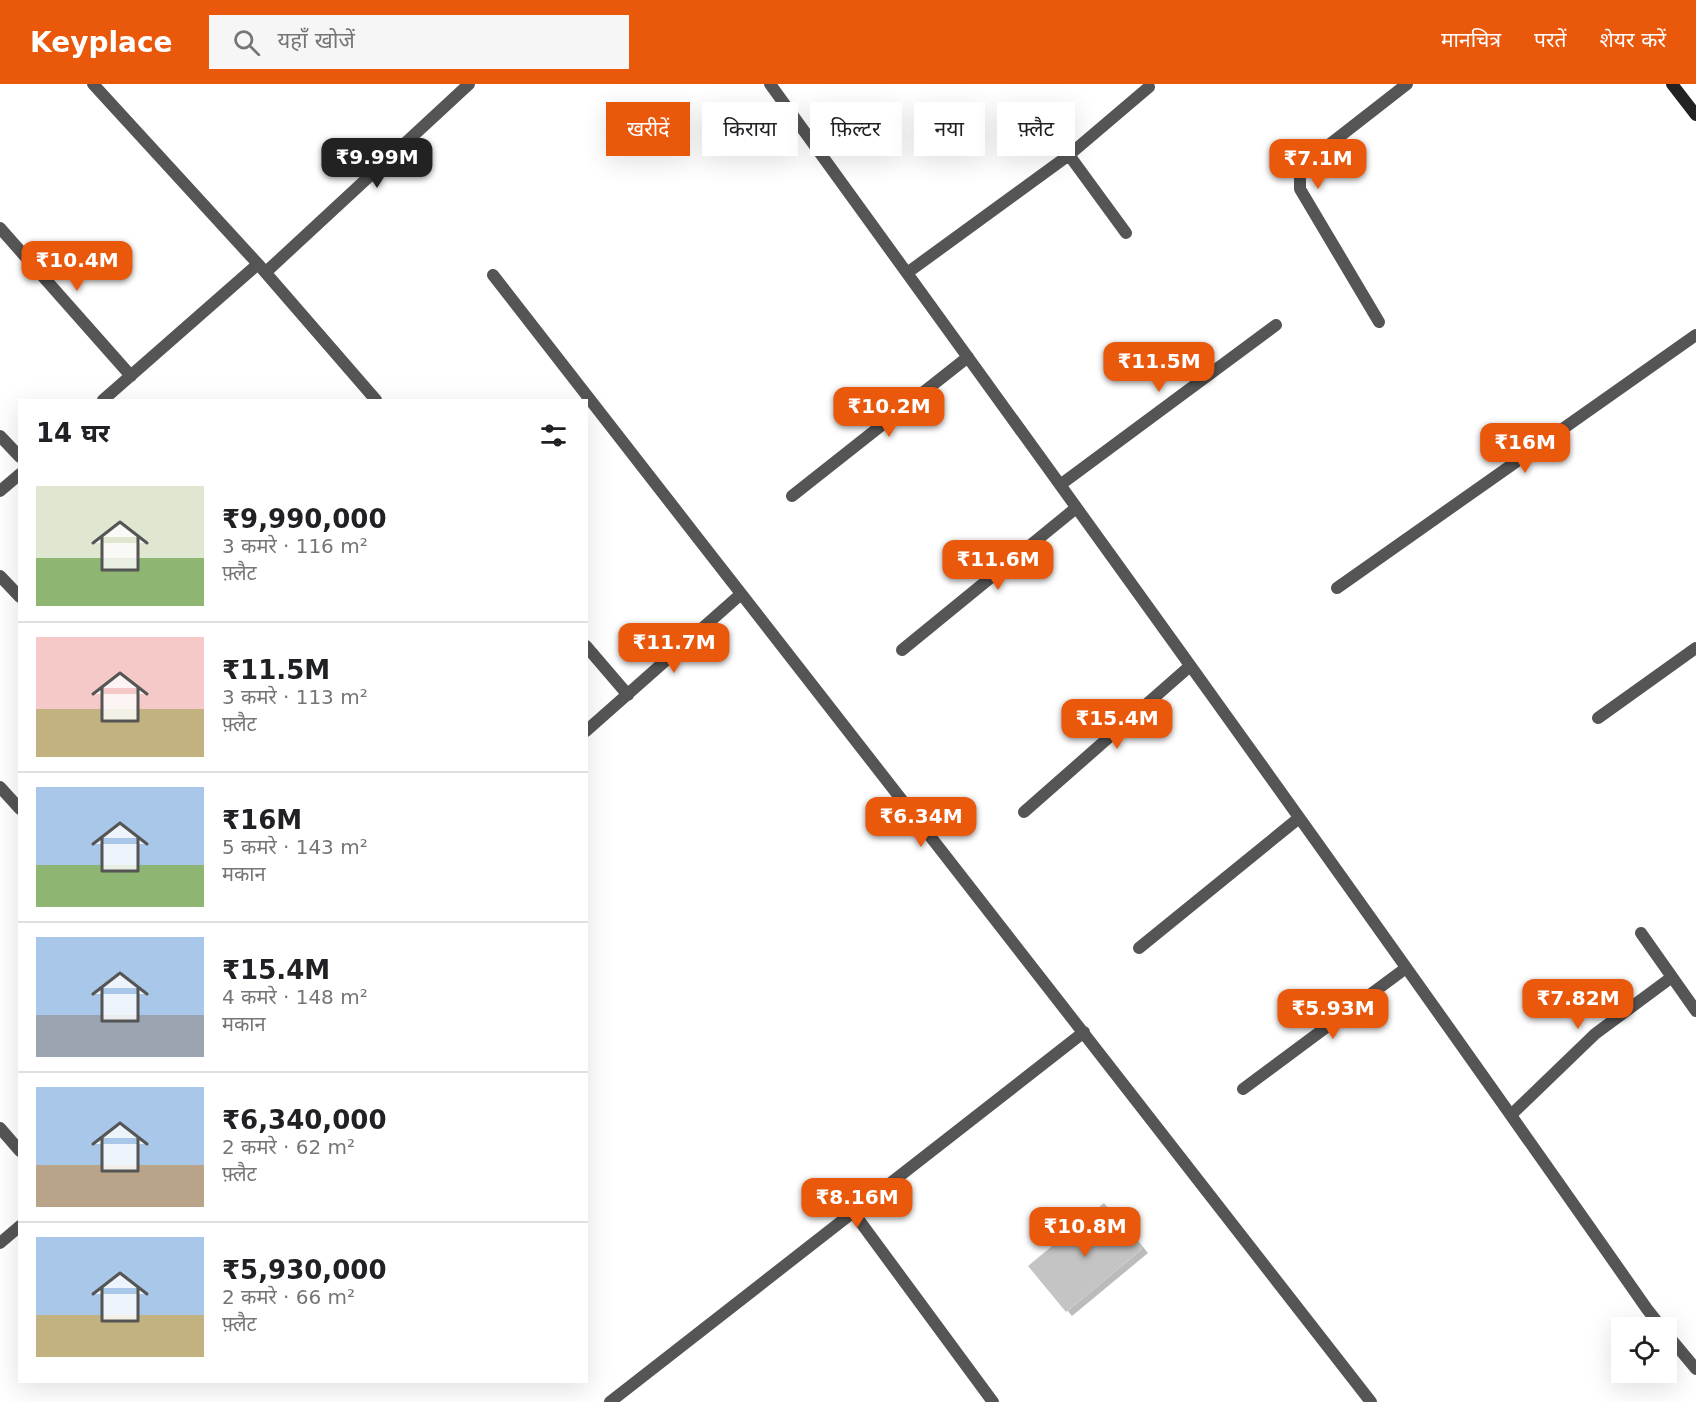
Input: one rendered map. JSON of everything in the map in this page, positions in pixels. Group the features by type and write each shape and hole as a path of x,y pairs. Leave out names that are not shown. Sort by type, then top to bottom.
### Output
{"street":[{"path":"93,84 262,268 375,399"},
{"path":"104,399 262,268 469,84"},
{"path":"770,84 1060,484 1511,1114 1653,1317"},
{"path":"1379,322 1300,189 1300,177 1307,162 1407,84"},
{"path":"1675,85 1696,115"},
{"path":"1075,150 1149,87"},
{"path":"908,273 1068,156"},
{"path":"1070,156 1126,233"},
{"path":"0,228 131,376"},
{"path":"493,275 1371,1402"},
{"path":"1060,484 1276,325"},
{"path":"1337,588 1696,335"},
{"path":"792,496 968,357"},
{"path":"0,436 18,455"},
{"path":"0,491 18,476"},
{"path":"902,650 1076,508"},
{"path":"0,576 18,595"},
{"path":"588,729 741,594"},
{"path":"588,648 628,695"},
{"path":"1598,718 1696,648"},
{"path":"1024,812 1190,666"},
{"path":"0,787 18,807"},
{"path":"1139,948 1299,818"},
{"path":"1641,933 1696,1011"},
{"path":"1243,1089 1406,968"},
{"path":"1511,1114 1595,1035 1672,977"},
{"path":"610,1402 1084,1032"},
{"path":"0,1128 18,1149"},
{"path":"853,1212 993,1402"},
{"path":"0,1243 18,1228"},
{"path":"1677,1346 1696,1369"}],"building":[{"path":"1104,1203 1142,1249 1066,1312 1028,1266"}]}
